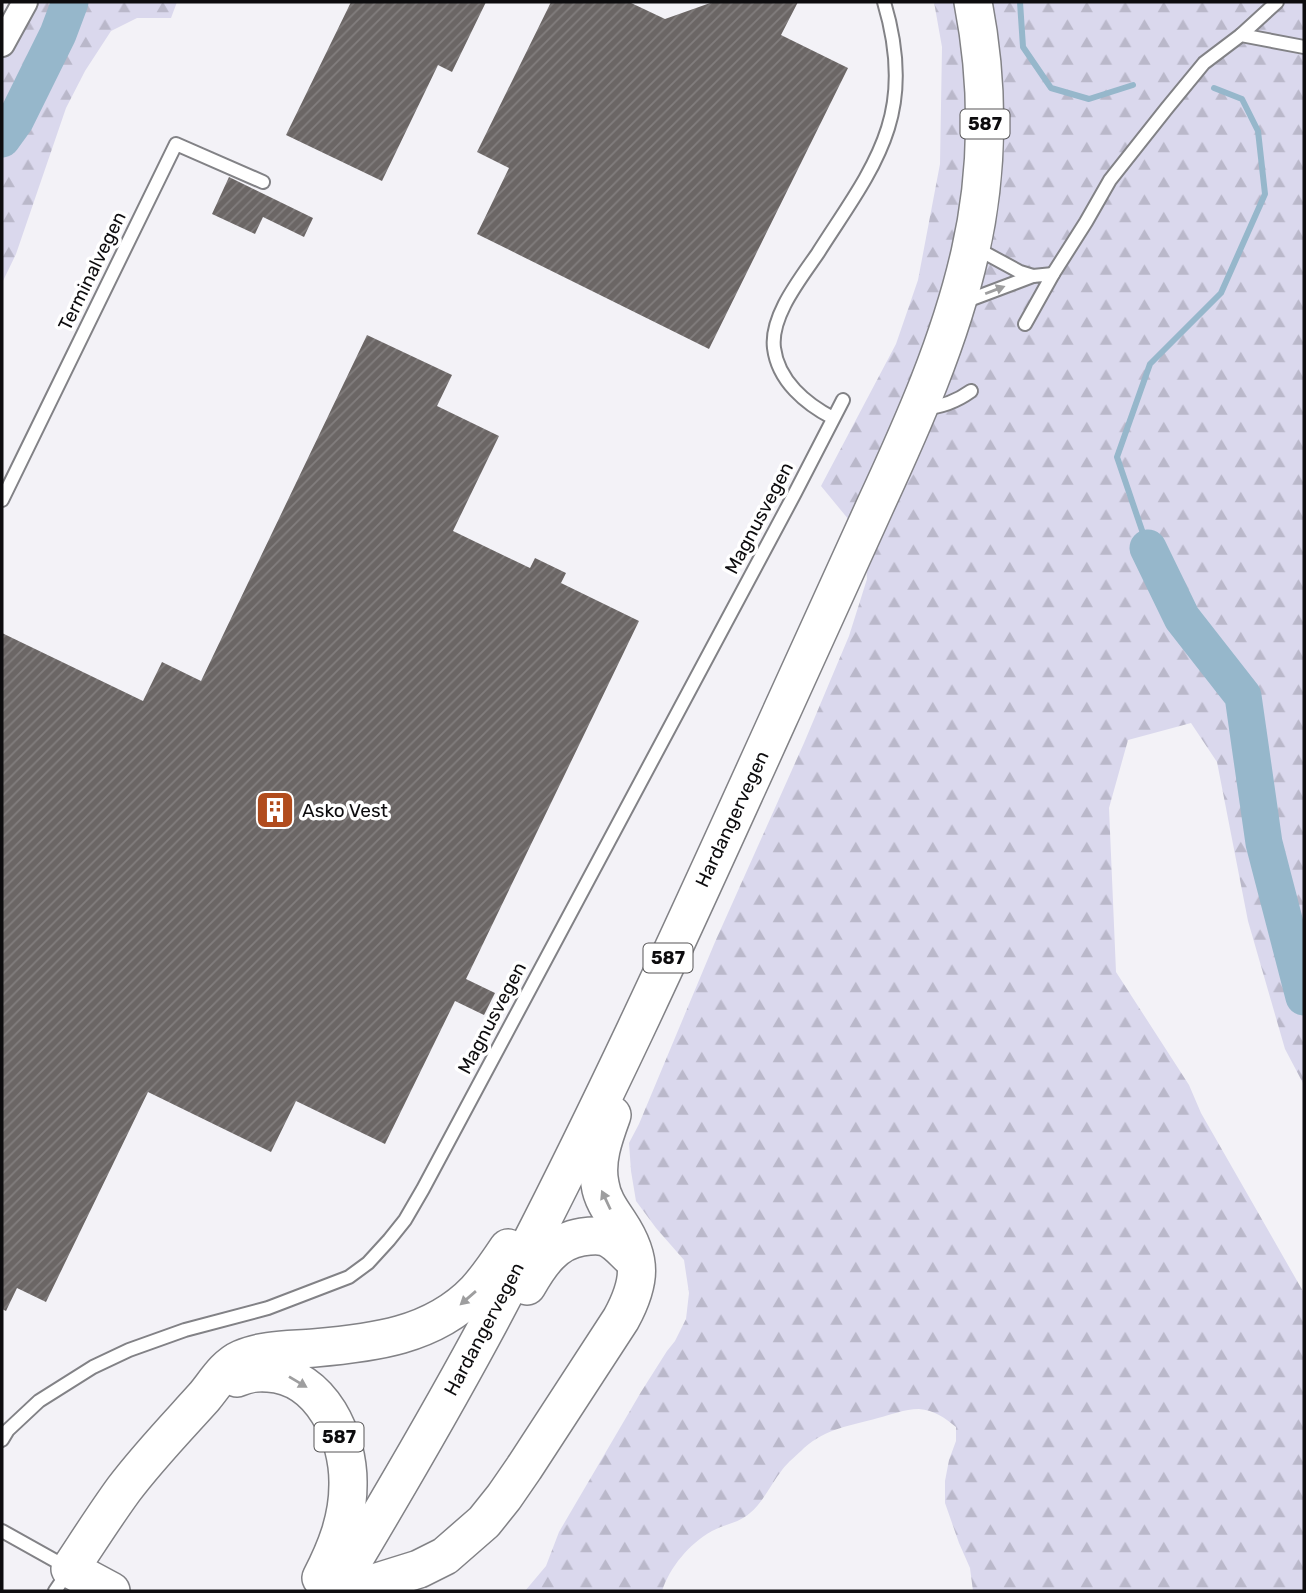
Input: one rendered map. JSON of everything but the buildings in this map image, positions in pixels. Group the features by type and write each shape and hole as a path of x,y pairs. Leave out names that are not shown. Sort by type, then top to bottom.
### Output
{"main road":[{"name":"Hardangervegen","path":"347,1590 401,1483 541,1222 674,945 918,409 943,346 972,246 982,177 985,141 982,64 973,2"},
{"name":"587","path":"347,1590 419,1569 445,1556 474,1531 498,1505 524,1468 632,1298 637,1282 632,1244 607,1205 600,1186 598,1169 603,1142 612,1114 690,945 725,836"},
{"name":"587","path":"63,1580 139,1470 224,1372 238,1360 259,1352 354,1344 401,1335 443,1317 474,1293 496,1265 526,1217 622,1018 674,945"},
{"name":"587","path":"401,1483 440,1443 536,1269 555,1247 572,1238 605,1237 615,1242 635,1261"},
{"name":"587","path":"211,1390 249,1372 276,1373 301,1383 313,1392 335,1426 346,1456 347,1502 331,1559 313,1591"},
{"path":"63,1580 111,1591"}],"street":[{"path":"2,44 25,2"}],"lane":[{"path":"834,418 816,409 796,393 780,368 774,347 775,333 780,314 864,180 889,126 896,65 891,26 884,2"},
{"path":"1025,324 1110,180 1204,63 1241,35 1277,2"},
{"path":"1241,35 1304,47"},
{"name":"Terminalvegen","path":"2,500 176,144 263,182"},
{"path":"972,246 1020,272 1033,276"},
{"path":"957,304 1033,276 1053,274"},
{"path":"918,409 957,401 971,391"},
{"name":"Magnusvegen","path":"2,1440 8,1430 39,1401 93,1367 129,1350 185,1330 268,1308 349,1277 368,1263 389,1240 405,1220 423,1189 843,400"},
{"path":"2,1531 63,1580"}],"green space":[{"path":"16,2 177,2 171,18 137,18 111,31 85,71 66,108 16,254 2,283 2,27"},
{"path":"934,2 1304,2 1304,1085 1285,1049 1248,921 1217,762 1191,723 1128,740 1109,808 1116,972 1189,1085 1201,1113 1304,1293 1304,1591 973,1591 970,1568 945,1503 945,1481 956,1441 956,1427 939,1415 919,1409 839,1428 813,1441 784,1467 750,1513 712,1531 688,1549 670,1573 662,1591 525,1591 546,1566 559,1532 686,1319 689,1293 684,1260 636,1201 629,1143 804,743 849,636 867,579 865,548 849,520 821,486 896,344 918,280 940,164 942,47"}],"waterway":[{"path":"2,139 15,121 58,34 70,2"},
{"path":"1020,2 1023,47 1051,88 1089,99 1133,85"},
{"path":"1148,548 1117,457 1150,364 1221,293 1265,194 1258,131 1242,99 1214,88"},
{"path":"1148,548 1182,618 1243,696 1264,843 1304,997"}],"place":[{"name":"Asko Vest","path":"275,810"}]}
